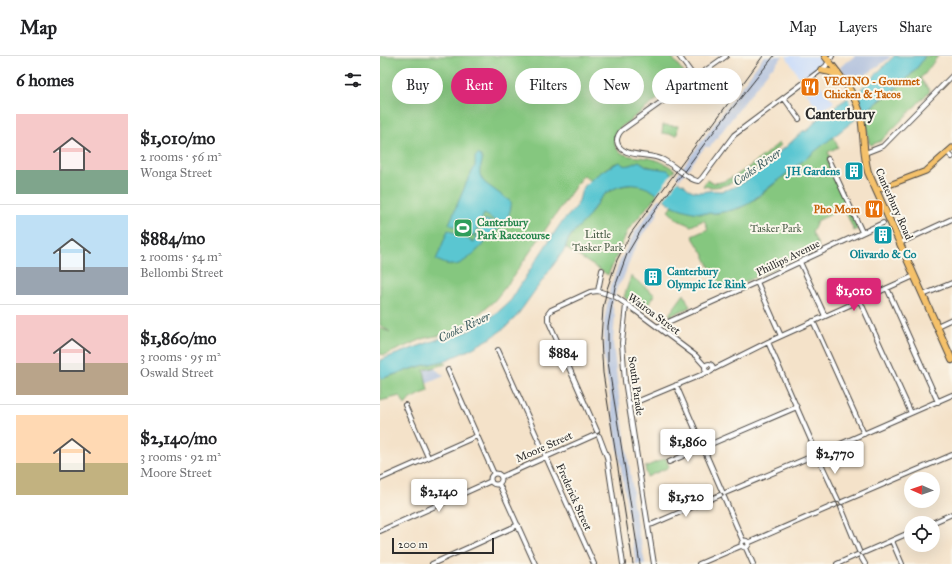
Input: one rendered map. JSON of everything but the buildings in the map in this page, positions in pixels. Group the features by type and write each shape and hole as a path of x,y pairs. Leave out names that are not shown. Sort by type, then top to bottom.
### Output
{"highway":[{"name":"Canterbury Road","path":"829,58 849,88 857,104 860,115 868,172 952,360"},
{"path":"820,70 840,76"}],"main road":[{"path":"876,190 926,172 952,148"}],"street":[{"path":"679,56 688,68"},
{"path":"709,68 726,56"},
{"path":"658,104 618,134 617,139 619,147 624,152 657,157 674,166 696,181 702,179 734,135 820,70 829,58"},
{"path":"865,153 883,146 952,76"},
{"path":"784,98 799,119"},
{"path":"947,152 952,157"},
{"path":"828,160 862,232"},
{"path":"900,243 952,219"},
{"name":"Phillips Avenue","path":"657,327 883,223"},
{"path":"800,262 824,316"},
{"path":"602,270 598,291 590,292 554,309 548,314 548,320 607,457 623,564"},
{"path":"629,406 709,368 724,363 914,276"},
{"path":"757,282 781,336"},
{"path":"923,295 952,283"},
{"path":"887,288 938,402"},
{"name":"Wairoa Street","path":"598,291 616,298 696,356 709,368"},
{"path":"860,301 911,413"},
{"name":"South Parade","path":"626,305 622,343 625,381 654,564"},
{"path":"937,326 952,319"},
{"path":"813,321 864,434"},
{"path":"768,342 838,500 841,500 842,502"},
{"name":"Frederick Street","path":"498,350 594,564"},
{"path":"448,370 494,474"},
{"path":"676,384 753,564"},
{"path":"648,525 818,454 952,395"},
{"path":"406,405 428,457"},
{"path":"669,462 797,407"},
{"name":"Moore Street","path":"501,477 597,434"},
{"path":"380,479 477,436"},
{"path":"840,507 842,506 842,502 952,455"},
{"path":"494,474 498,474 501,477 499,484 535,564"},
{"path":"491,481 491,476 494,474"},
{"path":"491,481 494,484 499,484"},
{"path":"380,531 491,481"},
{"path":"698,564 836,505 835,503 838,500"},
{"path":"836,505 838,508 840,507 865,564"},
{"path":"940,519 952,514"},
{"path":"432,564 518,525"},
{"path":"837,564 904,535"},
{"path":"892,541 902,564"}],"shaded area":[{"path":"764,56 783,56 771,68 710,147 705,147 658,207 657,216 642,235 633,252 623,279 617,287 612,305 615,316 613,343 619,397 633,491 632,498 645,564 636,564 604,359 604,322 610,288 620,261 635,232 729,104 742,104 742,86"},
{"path":"786,56 818,56 823,64 801,80"},
{"path":"855,56 891,57 853,84 840,67"},
{"path":"817,81 834,102 821,112 803,89"},
{"path":"433,367 444,376 426,384 424,370"}],"green space":[{"name":"Canterbury Park Racecourse","path":"380,56 671,56 680,68 652,68 652,103 621,127 616,134 615,144 621,153 626,155 648,158 664,163 675,170 672,174 665,170 649,167 642,163 626,166 617,163 607,168 590,181 583,175 510,281 495,300 459,329 442,335 425,338 385,355 380,354 380,328 390,332 380,325"},
{"path":"925,56 938,56 920,78 930,91 881,141 871,145 869,143 865,112 906,80 920,65"},
{"path":"663,125 678,126 677,135 662,133"},
{"name":"Tasker Park","path":"833,136 838,147 828,152 830,158 827,160 858,229 854,231 844,208 817,221 812,232 819,247 728,290 716,281 704,255 692,236 708,229 704,220 691,226 678,220 668,211 673,205 701,213 718,213 740,208 757,198"},
{"path":"779,143 781,145 755,168 736,181 714,187 703,186 707,180 714,183 723,182 733,177 754,163"},
{"name":"Little Tasker Park","path":"634,184 647,187 658,194 628,230 608,275 567,249 566,245 573,231 590,214 604,195 617,187"},
{"path":"631,276 655,295 644,311 624,297"},
{"path":"684,294 690,307 670,316 670,313"},
{"path":"444,361 446,364 424,370 428,391 410,399 405,405 400,396 380,401 380,379 421,366"},
{"path":"666,458 669,467 647,477 645,467"}],"water":[{"name":"Cooks River","path":"894,56 925,56 908,78 748,204 739,208 721,212 702,213 683,210 674,206 650,190 637,185 623,186 610,191 602,197 588,217 571,235 565,249 516,317 506,327 491,338 444,361 421,366 380,379 380,360 449,335 452,337 468,331 484,322 505,306 511,300 561,223 576,207 582,190 594,177 605,170 620,162 627,166 639,161 648,167 668,170 680,183 684,184 688,189 694,191 701,192 727,190 744,182 761,166 773,160 780,151 803,131 807,131 816,121 831,109 859,91"},
{"path":"478,154 482,159 480,174 485,183 511,202 511,204 508,216 503,224 484,214 474,236 449,224 475,165 475,157"},
{"path":"485,219 501,226 472,255 466,260 455,265 436,260 448,230 474,242"}],"pier":[{"path":"856,91 865,115 856,121 848,97"},
{"path":"673,172 679,179 663,201 656,195"}],"railway":[{"path":"710,128 763,56"},
{"path":"640,564 608,362 608,326 615,287 627,254 643,227 708,139 774,56"},
{"path":"633,564 603,373 601,339 603,308 607,289 617,260 631,233 711,124"}],"place":[{"name":"VECINO - Gourmet Chicken & Tacos","path":"810,87"},
{"name":"JH Gardens","path":"854,171"},
{"name":"Pho Mom","path":"874,209"},
{"name":"Canterbury Park Racecourse","path":"463,228"},
{"name":"Olivardo & Co","path":"883,235"},
{"name":"Canterbury Olympic Ice Rink","path":"653,277"}],"district":[{"name":"Canterbury","path":"840,114"}]}
